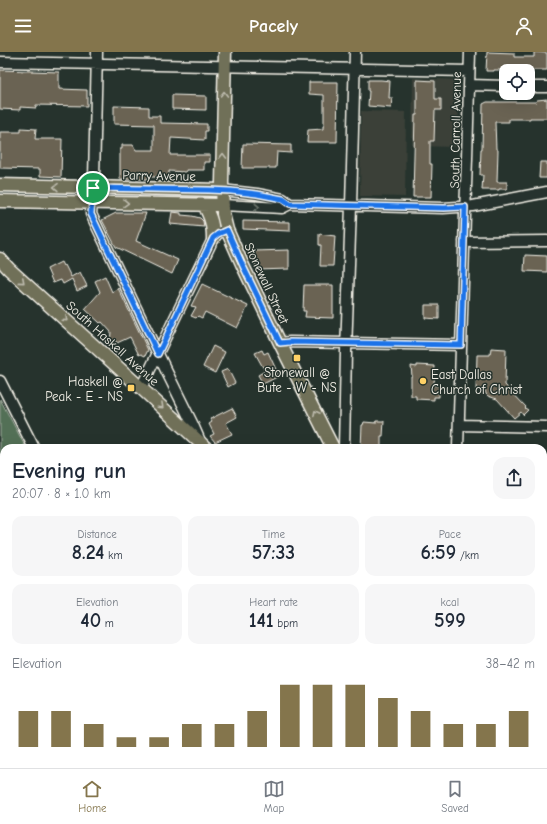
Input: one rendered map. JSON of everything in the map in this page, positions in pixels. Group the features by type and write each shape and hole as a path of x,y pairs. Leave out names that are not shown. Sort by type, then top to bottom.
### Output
{"main road":[{"name":"Stonewall Street","path":"225,52 222,190 223,214 227,230 280,343 331,444"},
{"name":"Parry Avenue","path":"0,185 222,190"},
{"name":"Parry Avenue","path":"0,200 223,205"},
{"path":"204,205 212,220 213,238"},
{"name":"South Haskell Avenue","path":"0,259 9,269 142,388 202,444"}],"street":[{"path":"97,52 91,214 202,444"},
{"path":"344,444 355,52"},
{"name":"South Carroll Avenue","path":"458,444 470,52"},
{"path":"0,62 469,71"},
{"path":"469,86 499,86"},
{"path":"535,86 547,87"},
{"name":"Parry Avenue","path":"222,190 283,199 290,204"},
{"name":"Parry Avenue","path":"223,205 282,208 290,204 444,208 465,207 547,192"},
{"path":"142,388 213,238 227,230"},
{"path":"464,242 547,241"},
{"path":"280,343 461,345"},
{"path":"0,381 32,444"},
{"path":"459,425 547,427"}],"shaded area":[{"path":"413,78 459,80 458,147 412,146"},
{"path":"361,111 406,112 405,197 360,196"}],"green space":[{"path":"0,399 24,444 0,444"}],"building":[{"path":"487,52 514,53 514,57 534,57 534,52 547,53 547,70 535,70 535,64 499,64 499,70 486,71"},
{"path":"0,70 59,72 59,89 87,90 87,106 36,105 36,108 20,107 20,110 0,109"},
{"path":"368,80 390,81 389,98 392,98 391,108 368,106"},
{"path":"417,80 435,81 435,99 441,99 441,110 435,110 434,141 430,141 430,164 432,164 431,197 413,197"},
{"path":"309,82 338,82 337,142 307,142 308,130 323,129 324,126 324,95 309,94"},
{"path":"172,95 206,96 206,110 172,109"},
{"path":"547,99 547,118 509,119 509,122 495,122 496,149 498,150 497,182 507,182 507,189 482,190 483,175 480,175 483,104 487,102 536,102 537,100"},
{"path":"114,106 149,107 149,116 160,116 160,123 207,124 205,140 171,138 170,155 210,155 210,162 204,162 204,170 186,170 186,172 169,171 169,177 120,179 120,149 122,149 122,145 133,145 136,150 154,150 154,125 114,124"},
{"path":"21,128 36,129 35,139 62,139 61,177 40,176 40,169 0,168 0,132 21,132"},
{"path":"243,144 291,145 291,153 277,152 276,168 242,168"},
{"path":"540,162 547,162 547,178 539,178"},
{"path":"172,212 200,218 203,221 204,227 170,224"},
{"path":"116,213 146,213 136,241 178,260 172,274 116,247 102,220"},
{"path":"243,221 290,222 290,231 243,229"},
{"path":"319,234 335,236 333,266 320,266 321,245 319,245"},
{"path":"289,250 289,269 257,270 254,261 254,251"},
{"path":"525,255 547,256 547,272 524,271"},
{"path":"61,262 63,266 65,265 71,277 80,272 87,286 77,291 72,279 63,284 61,280 53,283 47,269"},
{"path":"105,276 112,292 118,288 148,350 145,356 141,354 139,355 130,337 117,343 115,340 110,342 111,332 102,322 100,323 85,309 100,292 95,281"},
{"path":"202,284 248,306 237,328 205,312 202,318 198,316 196,318 191,316 196,307 191,306"},
{"path":"304,285 333,285 333,318 305,317 306,311 303,311"},
{"path":"425,305 439,305 439,319 425,318"},
{"path":"213,346 225,352 215,373 203,367"},
{"path":"491,348 506,349 505,385 528,410 523,415 521,412 514,418 497,399 488,396 485,390 476,390 477,355 490,355"},
{"path":"262,350 264,354 268,352 279,376 263,384 258,375 265,371 255,353"},
{"name":"East Dallas Church of Christ","path":"417,365 435,366 434,385 439,386 439,397 434,397 434,400 416,399 416,396 411,396 411,366 417,367"},
{"path":"228,369 235,383 228,387 221,372"},
{"path":"232,408 237,417 226,423 232,434 215,442 210,436 214,434 209,424 212,422 210,419"},
{"path":"376,421 384,421 381,444 361,444 362,425 364,422 376,423"}],"place":[{"name":"Stonewall @ Bute - W - NS","path":"297,358"},
{"name":"East Dallas Church of Christ","path":"423,381"},
{"name":"Haskell @ Peak - E - NS","path":"131,388"}],"route":[{"path":"93,188 231,191 283,199 290,204 444,208 465,207 461,345 280,343 227,230 213,238 158,354 91,214 93,188"}]}
